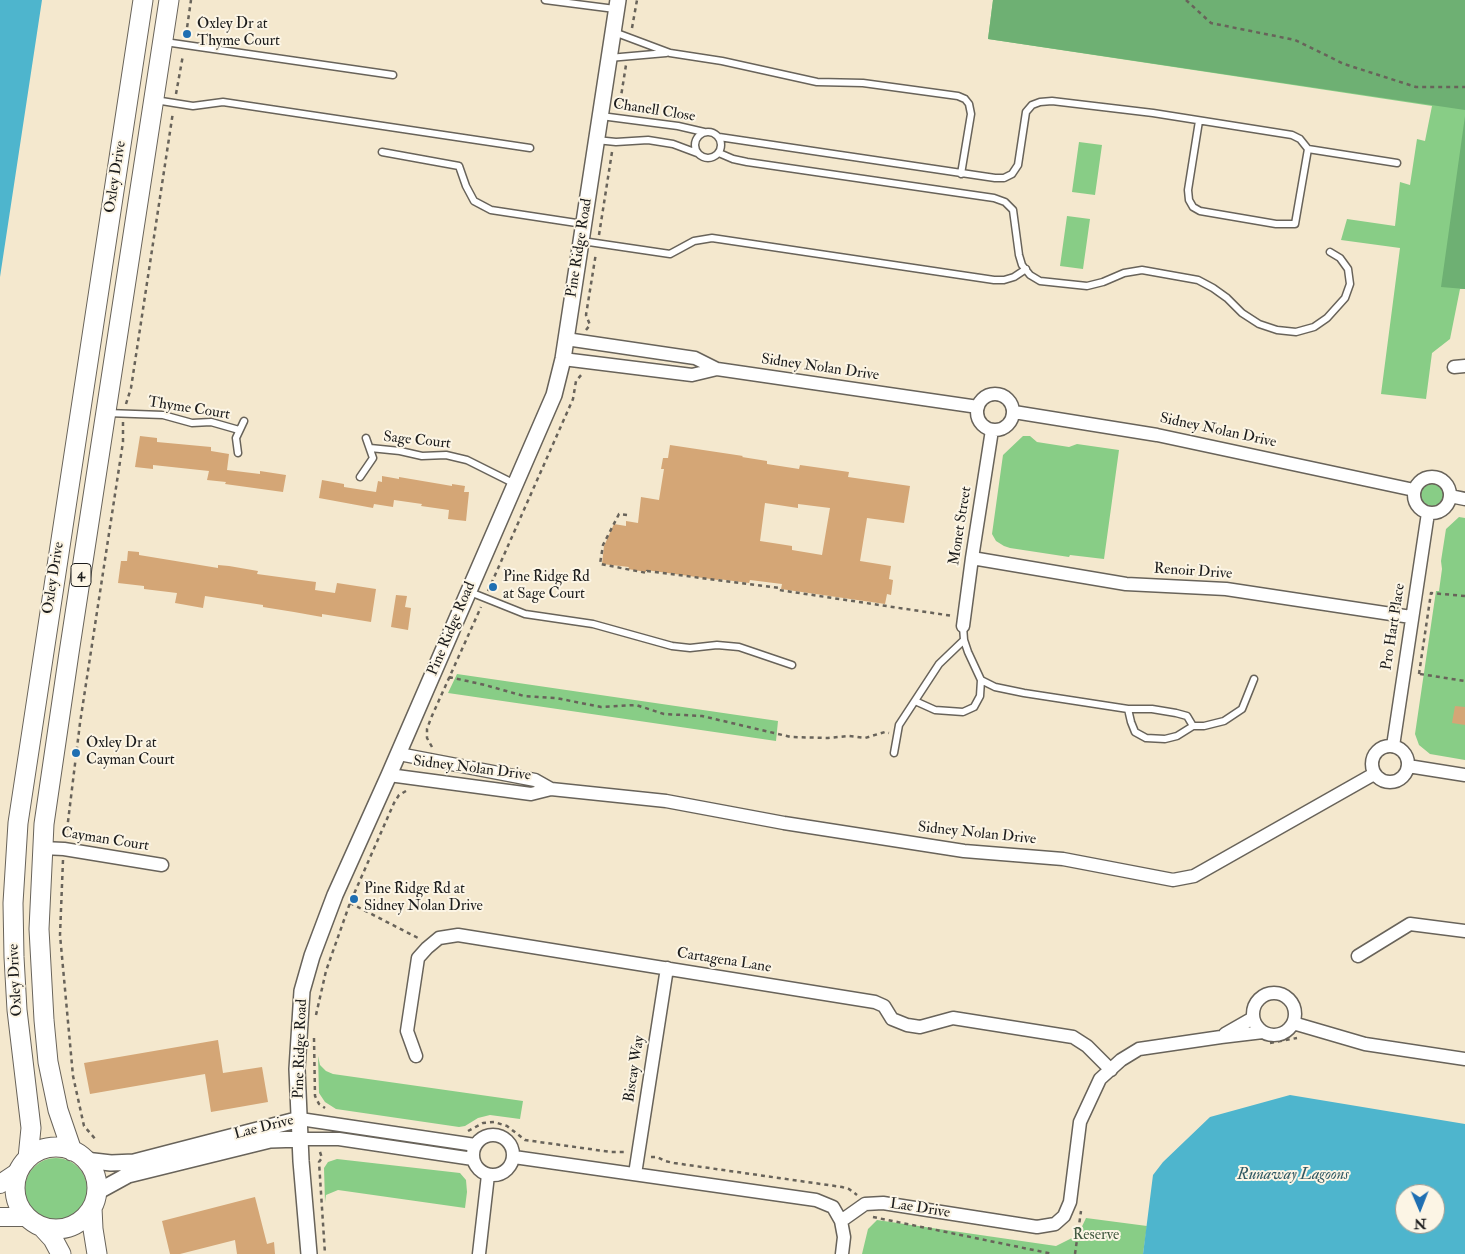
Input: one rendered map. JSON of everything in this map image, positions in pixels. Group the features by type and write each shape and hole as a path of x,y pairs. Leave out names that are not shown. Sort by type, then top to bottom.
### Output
{"main road":[{"name":"Oxley Drive","path":"23,1165 31,1128 17,1010 14,957 13,903 18,823 143,0"},
{"name":"Oxley Drive","path":"79,1155 58,1110 48,1062 39,929 42,848 47,796 115,413 154,100 169,0"},
{"path":"0,1184 39,1151 52,1148 79,1155"},
{"name":"4","path":"79,1155 95,1174 93,1230 97,1254"},
{"name":"4","path":"23,1165 15,1193 19,1206 53,1239 62,1254"},
{"path":"0,1217 34,1222 53,1229 71,1226 86,1217 95,1200"}],"street":[{"name":"Pine Ridge Road","path":"309,1254 300,1139 298,1061 302,991 312,956 335,895 399,754 554,395 563,358 617,5"},
{"name":"Sidney Nolan Drive","path":"566,339 695,358 717,369 978,407"},
{"name":"Sidney Nolan Drive","path":"563,358 692,375 717,369"},
{"path":"995,394 1001,395 1010,401 1014,412 1011,422 1007,426 998,430 992,430 986,428 978,419 978,407 984,398 995,394"},
{"name":"Sidney Nolan Drive","path":"1014,412 1157,435 1414,490"},
{"name":"Monet Street","path":"964,622 992,430"},
{"path":"1432,477 1443,481 1450,490 1450,496 1445,508 1428,513 1414,502 1414,490 1421,480 1432,477"},
{"path":"1450,496 1465,499"},
{"name":"Pro Hart Place","path":"1393,746 1428,513"},
{"name":"Renoir Drive","path":"972,558 1126,584 1226,589 1411,617"},
{"path":"1393,746 1403,751 1408,760 1408,766 1404,776 1394,782 1383,781 1374,774 1371,762 1376,751 1393,746"},
{"name":"Sidney Nolan Drive","path":"399,754 535,780 551,789"},
{"path":"1408,766 1465,775"},
{"name":"Sidney Nolan Drive","path":"389,775 531,794 551,789 666,801 784,823 964,851 1063,859 1173,880 1194,876 1374,774"},
{"name":"Cayman Court","path":"42,848 64,849 162,865"},
{"path":"1358,956 1410,924 1465,931"},
{"name":"Cartagena Lane","path":"427,948 439,938 458,935 875,1002 884,1006 892,1019 907,1025 920,1027 953,1018 1074,1037 1087,1046 1111,1070"},
{"path":"416,1056 407,1031 418,958 427,948"},
{"name":"Biscay Way","path":"636,1174 667,968"},
{"path":"1266,994 1280,994 1291,1002 1294,1008 1293,1023 1284,1033 1263,1038 1253,1018 1255,1004 1259,998 1266,994"},
{"name":"Lae Drive","path":"1221,1037 1253,1018"},
{"path":"1293,1023 1365,1044 1465,1059"},
{"name":"Lae Drive","path":"841,1220 864,1204 883,1203 1038,1227 1055,1224 1064,1216 1070,1202 1080,1122 1100,1079 1121,1060 1139,1049 1221,1037 1263,1038"},
{"name":"Lae Drive","path":"79,1155 111,1163 134,1162 300,1119 475,1145"},
{"path":"485,1136 499,1136 510,1143 514,1157 513,1163 500,1175 488,1175 478,1169 473,1159 475,1145 485,1136"},
{"name":"Lae Drive","path":"95,1200 128,1176 270,1140 339,1139 473,1159"},
{"path":"514,1157 816,1200 833,1207 841,1220 844,1237 842,1254"},
{"path":"479,1254 488,1175"}],"lane":[{"path":"545,0 617,5"},
{"path":"613,31 670,53 722,61 818,82 864,83 958,96 966,99 971,114 961,174"},
{"path":"163,42 394,75"},
{"path":"609,58 670,53"},
{"path":"154,100 193,106 223,102 530,148"},
{"path":"719,137 961,174 1004,178 1012,174 1018,165 1026,112 1032,105 1052,101 1153,113 1292,135 1300,139 1308,149 1397,163"},
{"name":"Chanell Close","path":"600,116 678,126 704,132"},
{"path":"1199,121 1188,190 1189,200 1193,207 1200,211 1276,224 1294,224 1308,149"},
{"path":"704,132 715,133 722,142 719,153 710,158 705,158 697,153 696,140 704,132"},
{"name":"Chanell Close","path":"596,140 616,142 648,140 673,144 697,153"},
{"path":"382,152 459,166 474,201 491,210 584,224"},
{"path":"719,153 732,159 747,162 994,198 1005,202 1013,210 1022,265 1040,281 1087,286 1103,282 1124,273 1142,270 1198,280 1227,298 1242,314 1259,324 1277,330 1296,332 1314,327 1327,318 1345,298 1350,284 1348,269 1340,258 1330,252"},
{"path":"581,241 670,254 694,241 712,238 994,280 1009,278 1026,269"},
{"name":"Thyme Court","path":"115,413 163,415 192,423 211,422 239,430"},
{"path":"238,453 236,438 244,421"},
{"path":"360,477 374,458 366,438"},
{"name":"Sage Court","path":"370,448 400,451 422,456 446,455 467,460 516,484"},
{"path":"469,591 524,614 593,624 672,646 690,648 717,645 739,647 792,665"},
{"path":"915,701 936,710 963,712 974,707 980,696 981,680 964,640 964,622"},
{"path":"894,753 899,725 939,664 964,640"},
{"path":"1128,709 1136,732 1146,738 1165,739 1177,736 1193,726 1204,726 1224,721 1242,709 1254,679"},
{"path":"981,680 995,687 1024,693 1128,709 1152,709 1176,713 1187,716 1193,726"}],"path":[{"path":"98,1141 84,1126 72,1076 60,936 64,849 82,714 123,442 123,426 115,413 126,400 131,388 191,0"},
{"path":"631,34 637,0"},
{"path":"1186,0 1211,23 1295,40 1344,64 1416,87 1465,88"},
{"path":"619,110 627,59"},
{"path":"435,750 427,738 428,729 449,677 573,399 576,381 583,373 581,368"},
{"path":"627,515 619,514 603,545 600,564 646,573 647,571 779,588 779,590 964,622"},
{"path":"1465,596 1431,593 1419,674 1465,681"},
{"path":"449,677 524,696 556,698 602,707 636,706 664,714 702,716 791,737 828,738 849,736 865,738 885,732 898,735"},
{"path":"316,1018 326,971 350,903 394,803 403,792 409,790"},
{"path":"335,895 423,940 427,948"},
{"path":"314,1036 315,1091 316,1100 321,1106"},
{"path":"1263,1038 1302,1038"},
{"path":"319,1151 322,1158 319,1162 325,1254"},
{"path":"1075,1254 1082,1207"}],"green space":[{"path":"993,0 1465,0 1465,289 1460,289 1450,339 1432,353 1426,399 1381,394 1400,248 1341,240 1347,219 1395,226 1400,182 1410,185 1417,139 1425,141 1432,106 988,39"},
{"path":"993,0 1465,0 1465,110 988,39"},
{"path":"1465,116 1465,289 1441,287"},
{"path":"1079,142 1102,145 1095,195 1072,192"},
{"path":"1067,216 1090,219 1083,269 1060,266"},
{"path":"1023,436 1030,436 1037,442 1069,447 1077,444 1119,450 1104,559 1070,555 1069,557 1010,548 996,541 992,534 1003,455"},
{"path":"1432,482 1441,486 1445,495 1441,504 1432,508 1423,504 1419,495 1423,486"},
{"path":"1459,517 1465,518 1465,760 1430,754 1419,745 1415,734 1436,591 1439,591 1446,529"},
{"path":"457,674 778,721 776,741 448,693"},
{"path":"318,1056 320,1065 326,1071 333,1074 523,1101 520,1119 490,1115 478,1118 465,1126 459,1127 336,1109 325,1102 319,1093"},
{"path":"50,1158 62,1158 78,1167 85,1177 87,1189 85,1201 78,1211 62,1220 50,1220 39,1215 30,1206 25,1195 25,1183 30,1172 39,1163"},
{"path":"337,1159 460,1173 466,1180 465,1208 338,1190 326,1195 325,1202 324,1168 328,1162"},
{"name":"Reserve","path":"1086,1218 1147,1226 1143,1254 862,1254 868,1229 877,1220 1056,1246 1078,1235"}],"water":[{"path":"0,0 42,0 0,277"},
{"name":"Runaway Lagoons","path":"1290,1095 1465,1124 1465,1254 1143,1254 1153,1175 1163,1162 1210,1117"}],"building":[{"path":"140,436 157,438 157,442 211,447 211,451 229,454 227,470 260,474 260,471 286,475 283,492 207,480 209,471 153,465 153,469 135,467"},
{"path":"670,445 743,456 767,461 767,464 799,469 800,465 849,472 848,477 910,486 904,523 867,518 860,561 891,566 889,579 893,580 891,595 887,594 885,604 781,589 782,584 750,580 749,583 718,580 646,570 646,572 628,569 629,567 602,564 604,546 614,524 626,526 626,521 638,523 641,497 659,500 664,469 661,469 663,458 668,458","holes":["765,503 798,508 798,504 830,508 822,555 792,550 792,546 760,541"]},
{"path":"382,476 452,486 452,484 465,486 464,492 469,492 466,521 448,519 449,510 421,506 422,504 394,500 393,507 374,504 373,508 319,498 322,480 344,484 344,487 376,492 378,481 382,482"},
{"path":"128,551 139,552 139,555 218,568 218,565 229,566 258,571 257,574 316,582 315,590 335,593 337,583 376,589 371,622 322,614 322,617 205,596 203,608 175,603 177,593 144,589 144,586 118,583 121,561 127,561"},
{"path":"396,595 407,596 405,607 411,608 408,630 391,627"},
{"path":"1455,706 1465,707 1465,725 1452,723"},
{"path":"218,1040 223,1073 262,1067 268,1102 211,1112 205,1074 90,1094 84,1063"},
{"path":"255,1197 267,1244 274,1242 275,1254 237,1254 235,1240 180,1254 170,1254 162,1221"}],"place":[{"name":"Oxley Dr at Thyme Court","path":"187,34"},
{"name":"Pine Ridge Rd at Sage Court","path":"493,587"},
{"name":"Oxley Dr at Cayman Court","path":"76,753"},
{"name":"Pine Ridge Rd at Sidney Nolan Drive","path":"354,899"}]}
